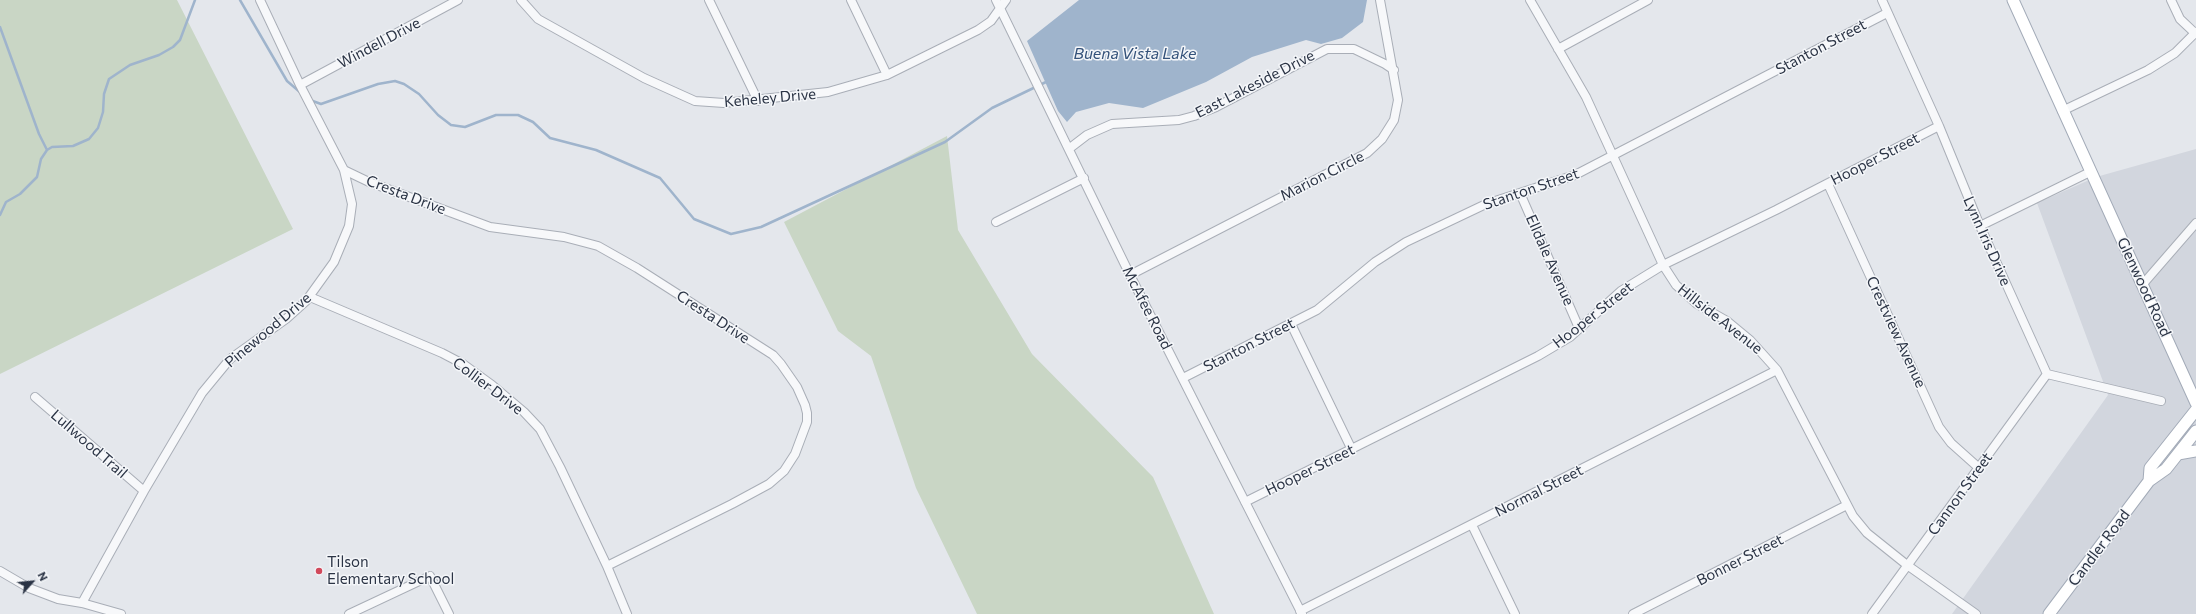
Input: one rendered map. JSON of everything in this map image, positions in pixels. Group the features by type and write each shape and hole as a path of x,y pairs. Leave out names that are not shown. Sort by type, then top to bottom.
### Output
{"main road":[{"name":"Glenwood Road","path":"2013,0 2062,111 2143,284 2196,403"},
{"name":"Candler Road","path":"2149,481 2150,468 2196,410"},
{"name":"Candler Road","path":"2049,614 2149,481 2166,469 2196,431"},
{"path":"2178,454 2196,451"}],"street":[{"name":"Pinewood Drive","path":"82,603 144,491 202,393 224,365 249,344 286,320 310,297 334,262 349,226 352,204 344,170 300,86 260,0"},
{"name":"Windell Drive","path":"300,86 458,0"},
{"name":"Keheley Drive","path":"521,0 538,19 644,78 695,101 724,103 758,101 828,92 887,75 978,30 991,21 997,4 1006,0"},
{"path":"709,0 758,101"},
{"path":"851,0 887,75"},
{"name":"Marion Circle","path":"1130,275 1367,153 1382,139 1394,120 1398,100 1394,70 1380,0"},
{"name":"Hillside Avenue","path":"1530,0 1586,97 1614,155 1663,265 1676,286 1697,304 1727,321 1750,340 1777,370 1853,516 1867,533 1907,565 1976,614"},
{"path":"1558,49 1648,0"},
{"name":"Lynn Iris Drive","path":"1882,0 1939,126 1980,226 2047,374"},
{"path":"2062,111 2148,70 2175,53 2196,33 2180,19 2171,0"},
{"name":"McAfee Road","path":"997,4 1070,148 1130,275 1301,613"},
{"name":"Stanton Street","path":"1183,378 1317,310 1375,262 1406,242 1486,204 1576,176 1888,13"},
{"name":"East Lakeside Drive","path":"1070,148 1087,135 1112,124 1179,120 1211,110 1327,49 1354,49 1394,70"},
{"name":"Hooper Street","path":"1245,502 1538,356 1570,337 1621,291 1663,265 1828,184 1939,126"},
{"name":"Cresta Drive","path":"344,170 369,182 490,227 564,237 598,246 637,268 773,355 782,364 797,387 807,413 807,422 795,454 784,471 769,484 732,504 607,566"},
{"path":"1980,226 2090,172"},
{"path":"996,222 1084,178"},
{"name":"Crestview Avenue","path":"1828,184 1939,427 1951,443 1979,468"},
{"name":"Elldale Avenue","path":"1520,193 1579,328"},
{"path":"2143,284 2196,223"},
{"name":"Collier Drive","path":"310,297 442,353 486,381 524,412 540,429 547,441 607,566 627,614"},
{"path":"1291,324 1352,450"},
{"name":"Normal Street","path":"1301,613 1777,370"},
{"path":"2047,374 2161,401"},
{"name":"Cannon Street","path":"1872,614 2047,374"},
{"name":"Lullwood Trail","path":"35,397 144,491"},
{"name":"Bonner Street","path":"1633,614 1847,505"},
{"path":"1472,525 1515,614"},
{"path":"0,571 29,588 58,599 82,603 121,614"},
{"path":"349,614 430,576 449,614"}],"shaded area":[{"path":"2196,149 2196,614 1952,614 2108,395 2037,203 2096,177"}],"green space":[{"path":"0,0 177,0 293,229 0,374"},
{"path":"947,136 958,230 1032,354 1153,477 1214,614 977,614 916,488 871,356 838,331 784,222"}],"water":[{"name":"Buena Vista Lake","path":"1079,0 1367,0 1363,22 1342,38 1321,44 1306,40 1252,57 1206,82 1143,108 1109,103 1076,112 1067,122 1058,111 1027,41"}],"waterway":[{"path":"0,215 6,202 20,194 37,177 41,159 47,150 52,147 73,146 89,139 98,128 103,112 104,94 109,79 130,65 159,55 173,47 180,40 195,0"},
{"path":"240,0 287,81 301,93"},
{"path":"0,27 39,134 47,150"},
{"path":"310,100 321,104 378,84 395,81 404,84 419,94 438,115 451,125 465,127 496,115 518,115 533,122 550,138 596,150 660,178 694,219 731,234 761,227 945,142 992,108 1046,82"}],"place":[{"name":"Tilson Elementary School","path":"319,571"}]}
